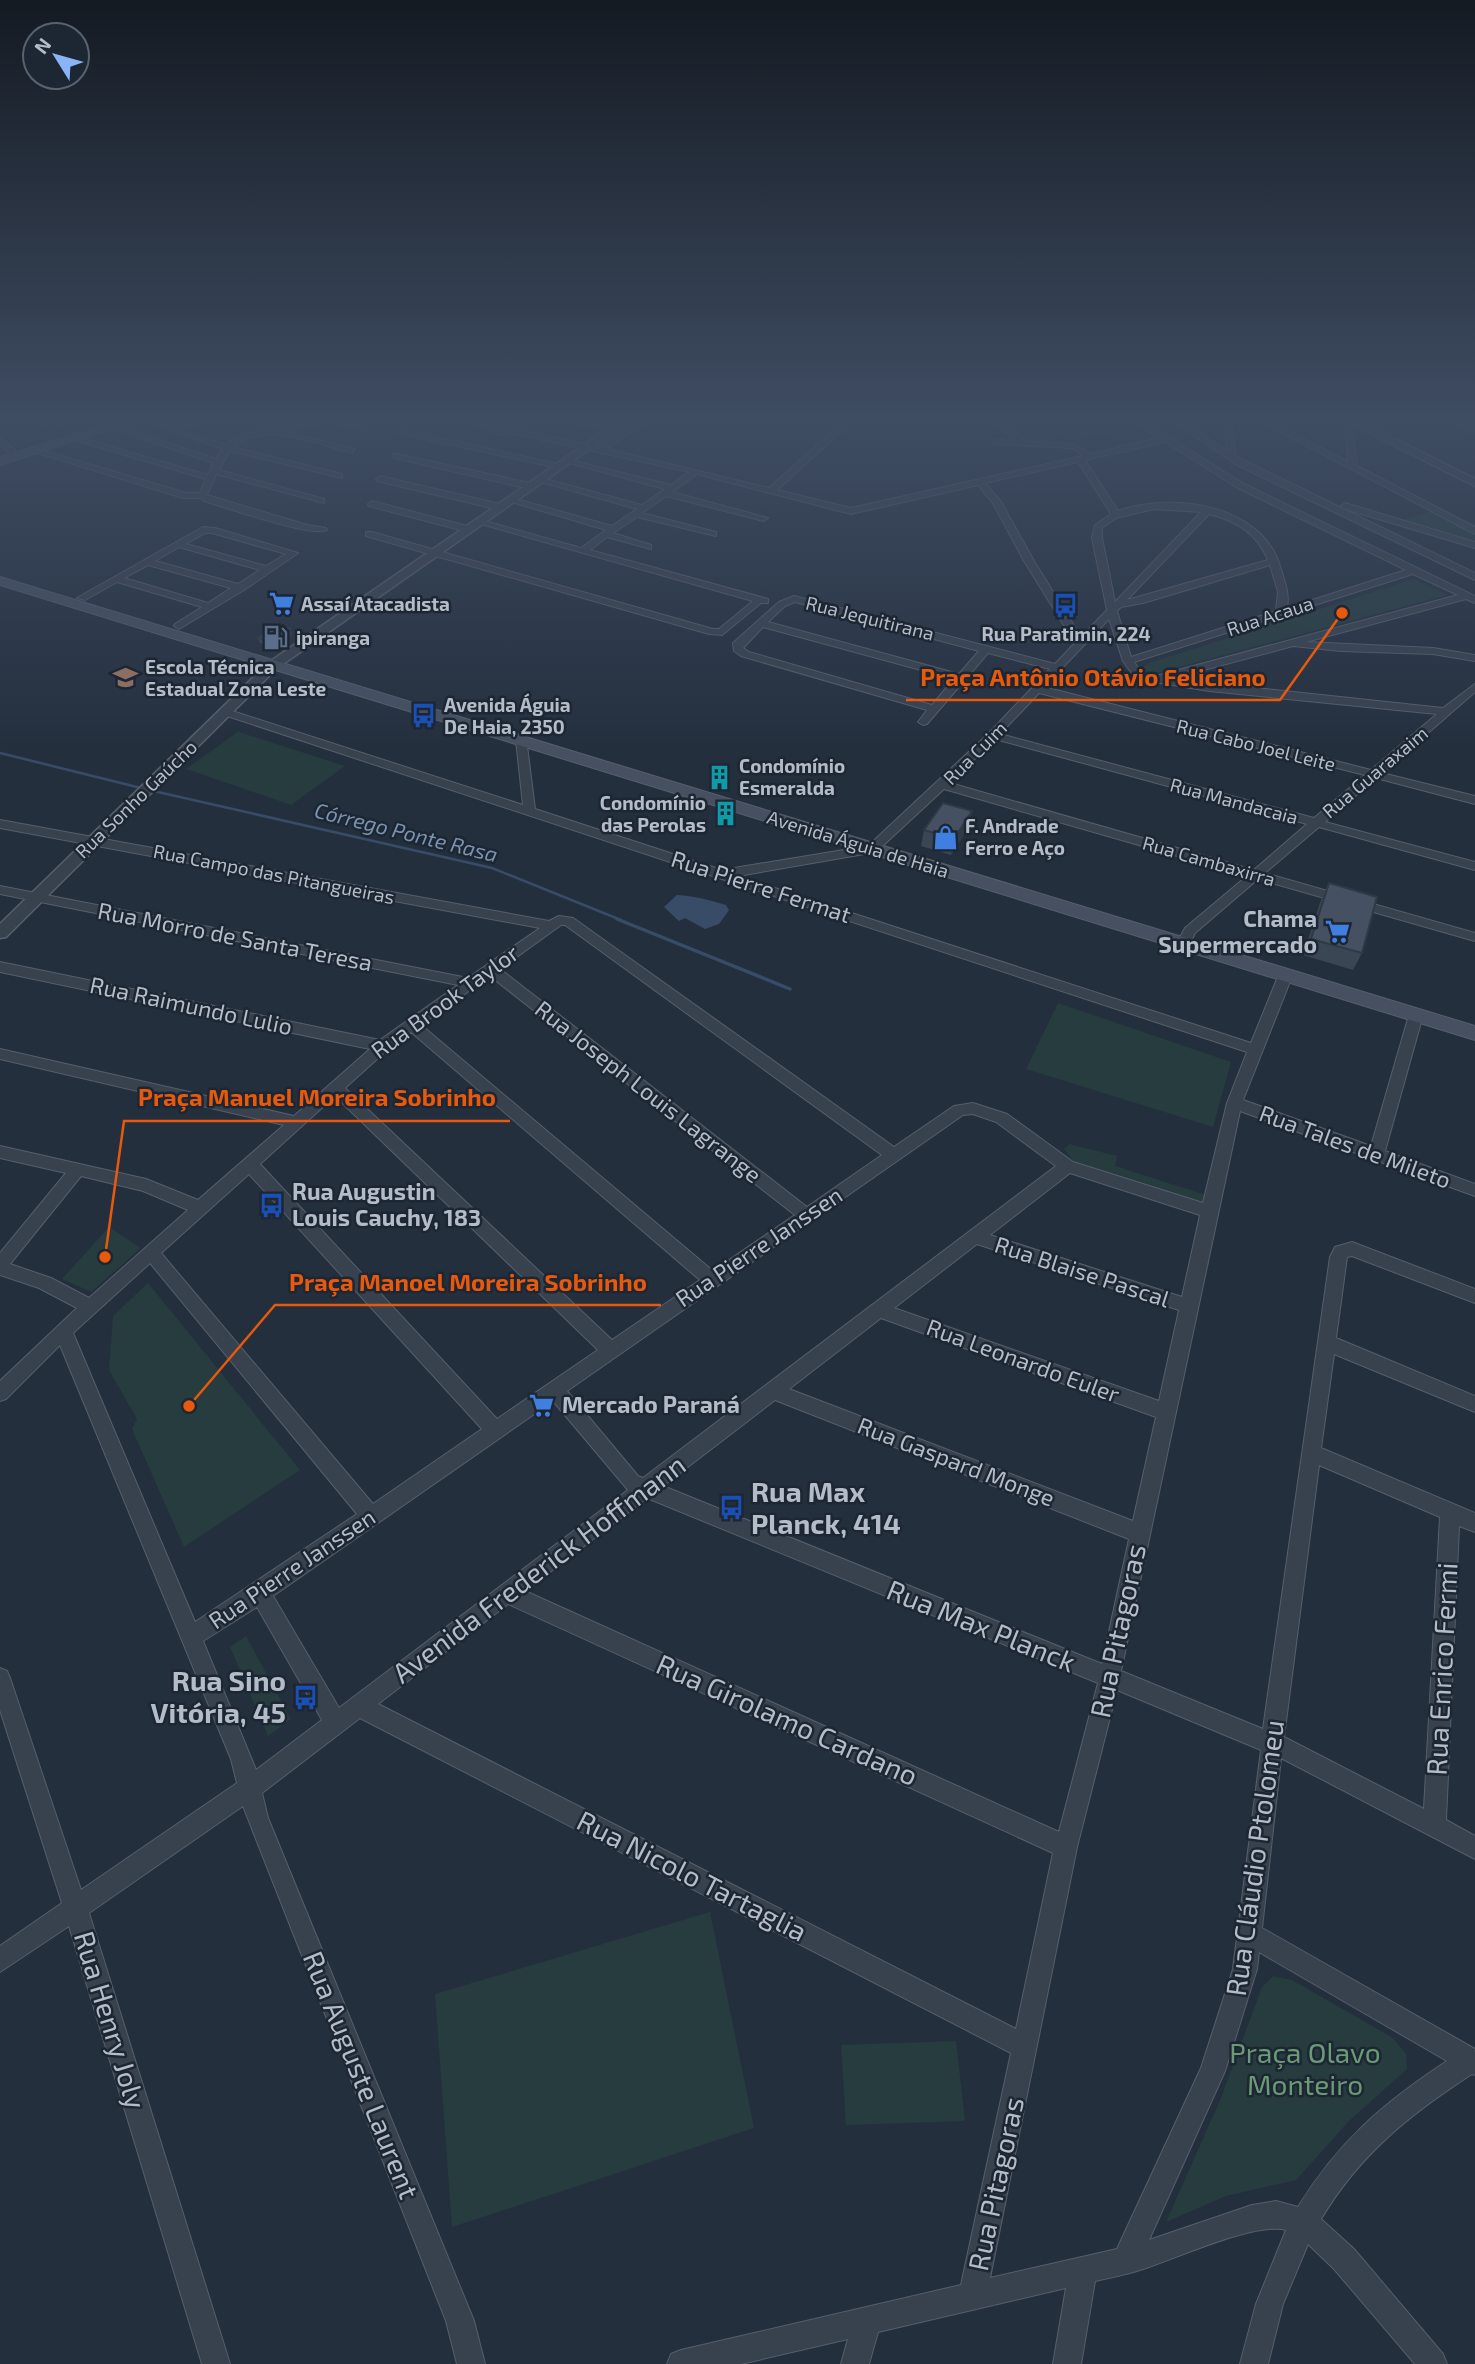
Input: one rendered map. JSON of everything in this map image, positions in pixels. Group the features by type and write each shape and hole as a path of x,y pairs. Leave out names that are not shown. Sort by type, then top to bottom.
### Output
{"main road":[{"name":"Avenida Águia de Haia","path":"0,572 178,626 277,663 522,740 561,746 816,832 879,844"},
{"name":"Avenida Águia de Haia","path":"0,581 561,746 1187,937 1475,1019"},
{"name":"Avenida Águia de Haia","path":"1187,937 1286,975 1475,1033"}],"street":[{"path":"315,528 323,530"},
{"path":"501,528 780,606"},
{"path":"596,528 648,547"},
{"path":"582,551 615,528"},
{"path":"695,528 713,534"},
{"path":"1011,528 1081,644"},
{"path":"1099,528 1097,531 1128,661 1134,674 1151,680 1446,712"},
{"name":"Rua Cuim","path":"879,844 993,735 1191,528"},
{"path":"1249,528 1263,541 1274,561 1285,598 1280,613"},
{"path":"1326,528 1471,598"},
{"path":"1374,528 1475,578"},
{"path":"1420,528 1475,545"},
{"name":"Rua Sonho Gaúcho","path":"0,933 277,663 468,529"},
{"path":"82,598 200,531 212,530 293,553 178,626"},
{"path":"369,534 716,632 722,632 759,600"},
{"path":"177,544 269,570"},
{"path":"1116,607 1274,561"},
{"path":"148,562 241,588"},
{"name":"Rua Acaua","path":"1128,661 1412,571"},
{"path":"116,579 211,607"},
{"path":"1151,680 1471,598"},
{"name":"Rua Jequitirana","path":"934,709 741,652 737,645 780,606 791,599 807,600 1058,668"},
{"path":"761,623 961,678"},
{"path":"1291,643 1329,649 1441,652 1475,658"},
{"path":"923,722 987,648"},
{"name":"Rua Guaraxaim","path":"1187,937 1255,874 1475,687"},
{"name":"Rua Cabo Joel Leite","path":"1038,689 1475,800"},
{"name":"Rua Pierre Fermat","path":"225,712 1258,1050"},
{"name":"Rua Mandacaia","path":"993,735 1475,866"},
{"path":"522,740 529,811"},
{"name":"Rua Cambaxirra","path":"943,785 1475,937"},
{"name":"Rua Campo das Pitangueiras","path":"0,824 549,925"},
{"path":"815,857 816,832"},
{"path":"722,875 879,844"},
{"name":"Rua Morro de Santa Teresa","path":"0,890 470,983"},
{"path":"549,925 559,920 568,921 893,1155"},
{"name":"Rua Brook Taylor","path":"0,1393 151,1252 382,1046 549,925"},
{"name":"Rua Raimundo Lulio","path":"0,967 382,1046"},
{"name":"Rua Joseph Louis Lagrange","path":"491,969 806,1215"},
{"name":"Rua Pitagoras","path":"973,2294 1066,1847 1109,1678 1234,1103 1258,1050 1286,975"},
{"path":"1376,1155 1416,1015"},
{"path":"411,1024 712,1280"},
{"path":"0,1055 297,1122"},
{"path":"335,1087 610,1350"},
{"name":"Rua Tales de Mileto","path":"1234,1103 1475,1190"},
{"name":"Rua Pierre Janssen","path":"192,1636 260,1593 960,1110 970,1106 996,1113 1049,1155 1068,1166 1209,1211"},
{"path":"0,1152 146,1185 200,1208"},
{"path":"250,1164 494,1429"},
{"name":"Avenida Frederick Hoffmann","path":"0,1960 251,1787 1068,1166"},
{"path":"78,1169 0,1266 45,1283 91,1307"},
{"name":"Rua Blaise Pascal","path":"976,1237 1189,1306"},
{"name":"Rua Cláudio Ptolomeu","path":"1126,2260 1212,2071 1238,1999 1245,1969 1310,1452 1338,1256 1346,1249 1362,1252 1475,1296"},
{"path":"151,1252 370,1515"},
{"name":"Rua Leonardo Euler","path":"880,1310 1166,1412"},
{"name":"Rua Auguste Laurent","path":"63,1332 192,1636 251,1787 257,1818 460,2320 471,2364"},
{"path":"1325,1342 1475,1404"},
{"name":"Rua Max Planck","path":"554,1388 631,1482 1272,1744 1475,1848"},
{"name":"Rua Gaspard Monge","path":"774,1391 1139,1533"},
{"path":"1310,1452 1475,1523"},
{"name":"Rua Enrico Fermi","path":"1434,1826 1450,1512"},
{"path":"260,1593 336,1723"},
{"name":"Rua Girolamo Cardano","path":"508,1594 1066,1847"},
{"name":"Rua Henry Joly","path":"0,1678 76,1909 216,2364"},
{"name":"Rua Nicolo Tartaglia","path":"359,1706 1024,2046"},
{"path":"1248,1933 1473,2062 1415,2097 1364,2140 1325,2185 1283,2267 1261,2328 1254,2364"},
{"path":"681,2364 1126,2260 1251,2218 1276,2214 1305,2223 1344,2259 1433,2364"},
{"path":"1067,2364 1083,2269"},
{"path":"855,2364 867,2320"}],"green space":[{"path":"1431,528 1464,528 1475,534 1475,541"},
{"path":"1414,579 1447,595 1160,672 1149,672 1142,668 1149,663"},
{"path":"239,731 345,766 291,805 186,769"},
{"path":"1058,1003 1231,1062 1213,1127 1026,1069"},
{"path":"1069,1144 1117,1156 1115,1166 1212,1197 1209,1211 1082,1171 1064,1149"},
{"path":"109,1227 141,1248 91,1292 62,1279"},
{"path":"148,1283 300,1470 184,1547 132,1429 137,1419 109,1370 113,1316"},
{"path":"246,1636 291,1719 268,1736 230,1647"},
{"path":"710,1912 754,2128 452,2227 435,1994"},
{"name":"Praça Olavo Monteiro","path":"1273,1976 1292,1980 1393,2038 1406,2054 1407,2069 1349,2121 1296,2180 1226,2196 1166,2222 1221,2098 1262,1987"},
{"path":"956,2041 965,2121 846,2125 841,2045"}],"water":[{"path":"677,895 720,903 726,905 729,910 719,924 705,929 685,918 679,921 664,907"}],"building":[{"path":"277,625 290,629 271,641 258,638"},
{"path":"943,803 972,811 954,839 924,830"},
{"name":"Chama Supermercado","path":"1329,883 1377,897 1362,953 1311,939"}],"waterway":[{"name":"Córrego Ponte Rasa","path":"0,753 141,788"},
{"name":"Córrego Ponte Rasa","path":"149,790 492,868 621,920"},
{"name":"Córrego Ponte Rasa","path":"617,919 790,989"}],"place":[{"name":"Assaí Atacadista","path":"281,604"},
{"name":"Rua Paratimin, 224","path":"1066,606"},
{"name":"Praça Antônio Otávio Feliciano","path":"1342,613"},
{"name":"ipiranga","path":"276,638"},
{"name":"Escola Técnica Estadual Zona Leste","path":"125,678"},
{"name":"Avenida Águia De Haia, 2350","path":"424,716"},
{"name":"Condomínio Esmeralda","path":"719,777"},
{"name":"Condomínio das Perolas","path":"726,814"},
{"name":"F. Andrade Ferro e Aço","path":"945,837"},
{"name":"Chama Supermercado","path":"1337,932"},
{"name":"Rua Augustin Louis Cauchy, 183","path":"272,1205"},
{"name":"Praça Manuel Moreira Sobrinho","path":"105,1257"},
{"name":"Mercado Paraná","path":"542,1405"},
{"name":"Praça Manoel Moreira Sobrinho","path":"189,1406"},
{"name":"Rua Max Planck, 414","path":"731,1508"},
{"name":"Rua Sino Vitória, 45","path":"306,1697"}]}
